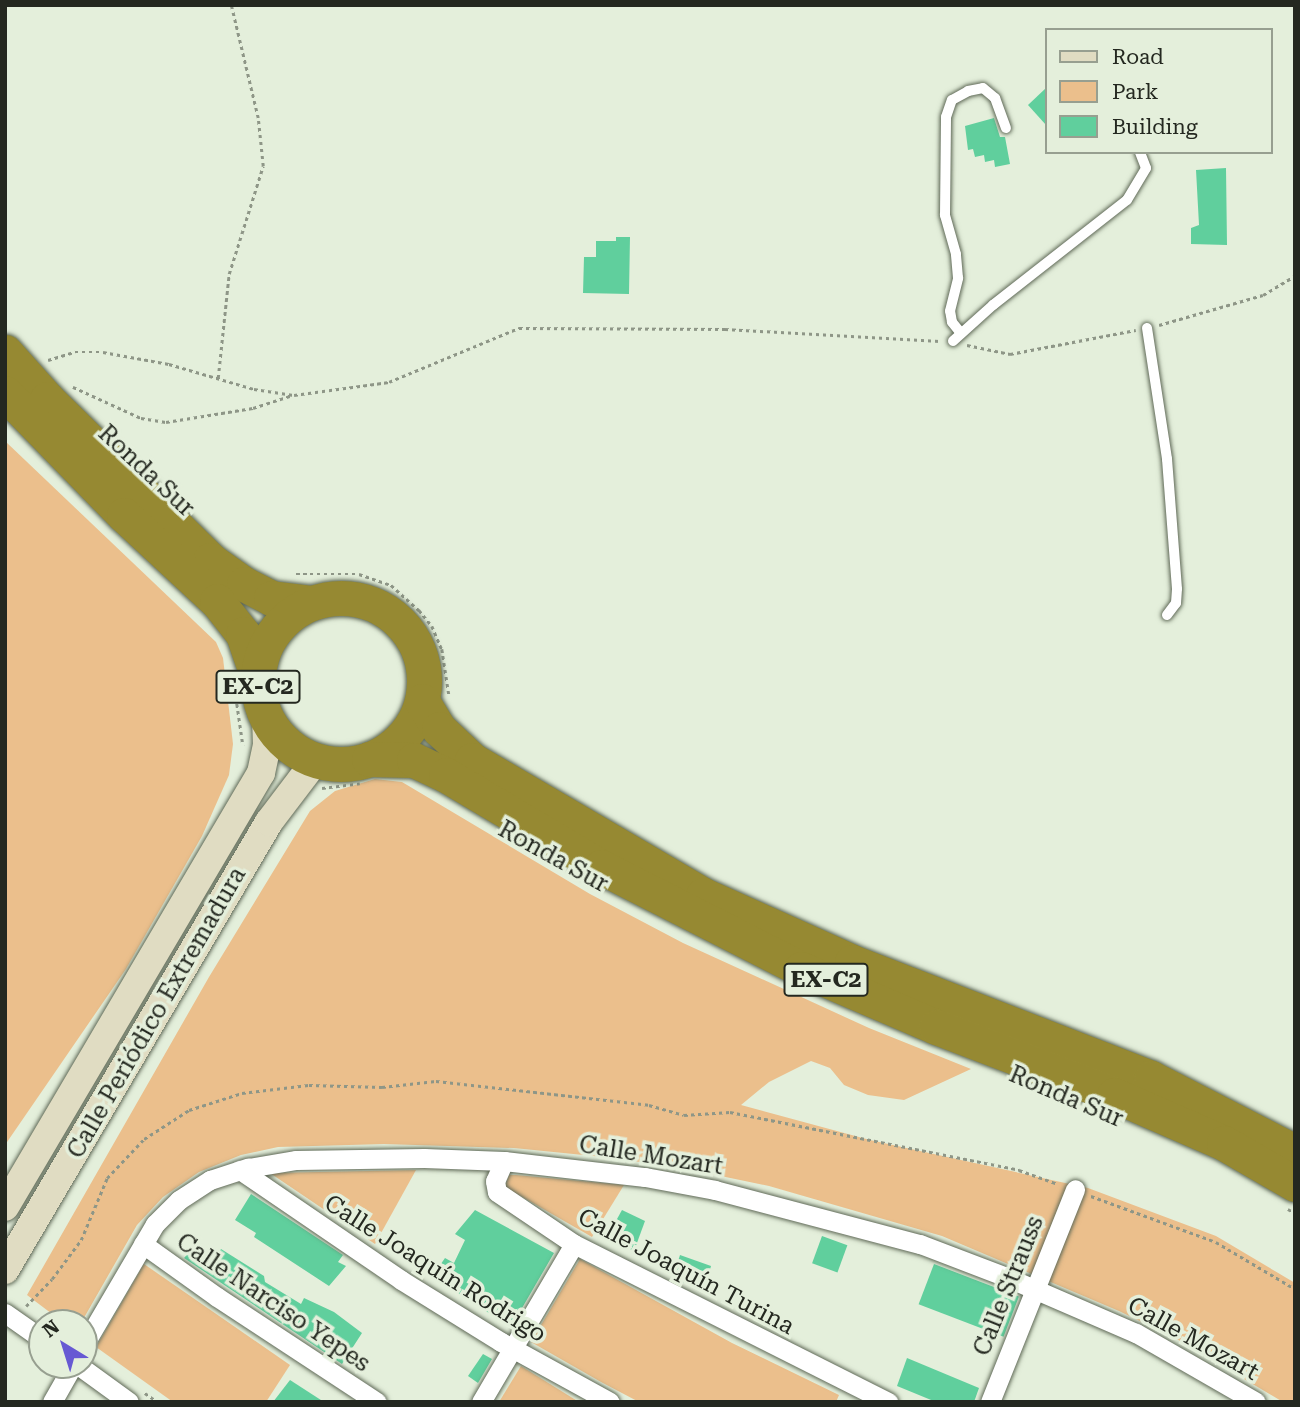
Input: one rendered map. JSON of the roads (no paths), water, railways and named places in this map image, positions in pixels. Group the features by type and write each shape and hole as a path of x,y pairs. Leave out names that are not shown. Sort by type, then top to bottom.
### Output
{"highway":[{"name":"Ronda Sur","path":"5,352 47,399 210,560 271,598 312,603"},
{"name":"Ronda Sur","path":"5,393 124,515 217,601 243,634 246,682"},
{"name":"EX-C2","path":"337,598 363,600 386,611 406,628 418,650 424,675 436,700 415,720 403,737 367,771 352,764 315,776 295,751 279,737 266,718 259,699 246,682 273,632 290,615 312,603 337,598"},
{"name":"Ronda Sur","path":"436,700 439,729 472,760 703,895 852,962 1151,1078 1295,1152"},
{"name":"Ronda Sur","path":"367,771 414,760 436,770 601,867 801,970 936,1027 1114,1095 1224,1143 1290,1195"}],"main road":[{"name":"Calle Periódico Extremadura","path":"5,1207 261,773 267,745 266,718"},
{"name":"Calle Periódico Extremadura","path":"5,1270 269,821 315,776"}],"street":[{"name":"Calle Mozart","path":"98,1321 155,1224 179,1200 210,1180 240,1170 296,1160 424,1158 504,1161 645,1177 777,1204 920,1244 1033,1288 1136,1333 1256,1402"},
{"name":"Calle Joaquín Turina","path":"504,1161 495,1181 498,1192 574,1244 857,1395 888,1402"},
{"name":"Calle Joaquín Rodrigo","path":"240,1170 390,1273 513,1348 610,1402"},
{"name":"Calle Strauss","path":"990,1402 1033,1288 1075,1189"},
{"name":"Calle Narciso Yepes","path":"143,1244 217,1297 377,1402"},
{"path":"481,1402 574,1244"},
{"path":"12,1307 28,1324"},
{"path":"98,1377 134,1395"},
{"path":"52,1402 66,1379"}],"lane":[{"path":"960,332 952,322 950,311 958,278 956,254 945,215 946,117 953,100 968,90 983,88 995,97 1006,128"},
{"path":"953,341 960,332 1127,200 1146,168 1141,154"},
{"path":"1147,328 1167,458 1177,589 1176,603 1167,615"}]}
